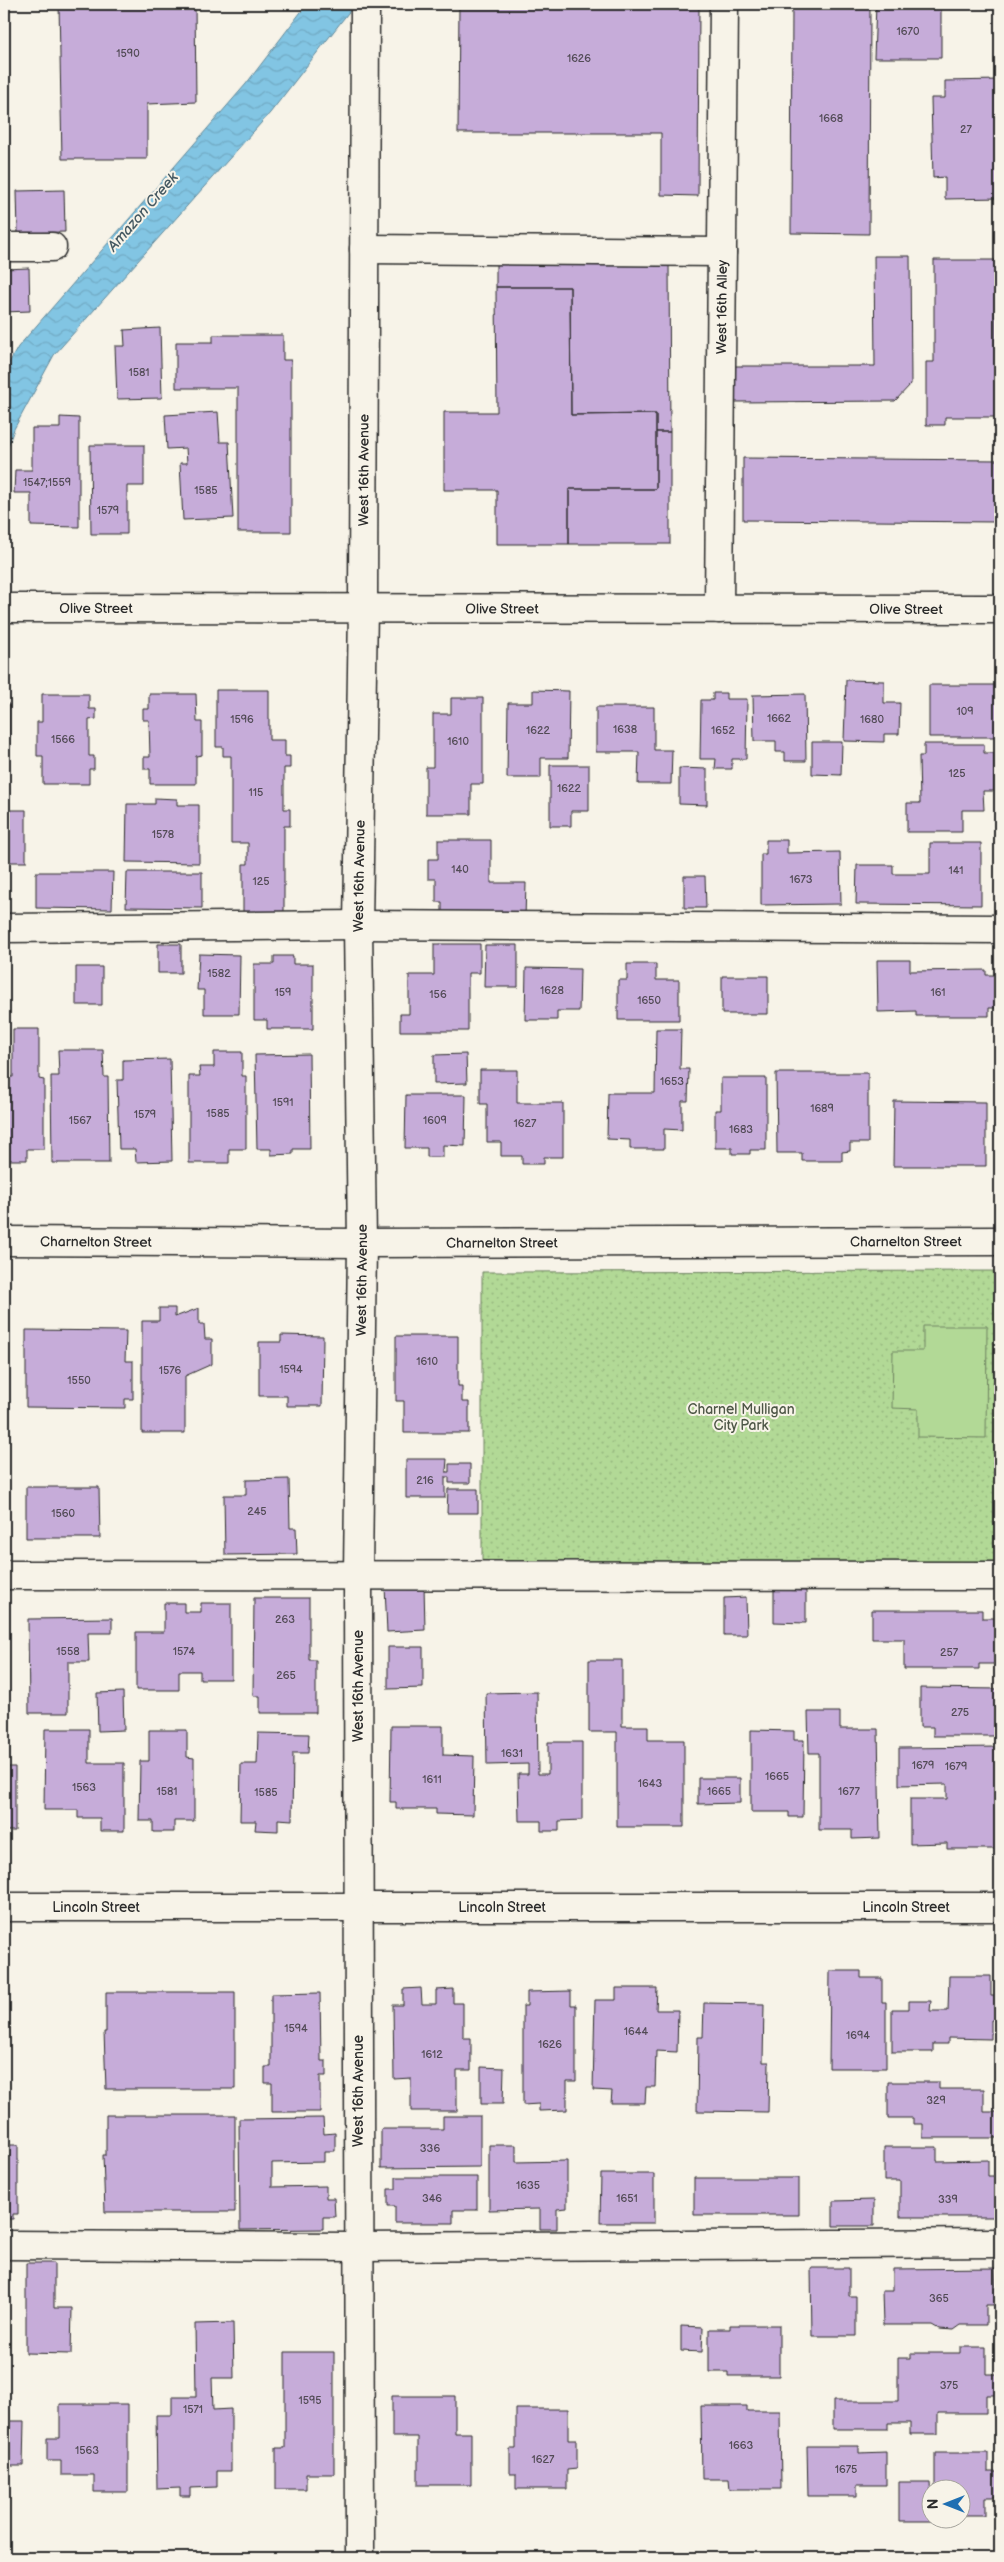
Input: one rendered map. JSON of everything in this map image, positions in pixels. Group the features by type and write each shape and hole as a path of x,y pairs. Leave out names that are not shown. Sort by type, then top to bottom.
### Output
{"street":[{"name":"West 16th Avenue","path":"360,2558 358,1574 362,1243 358,925 363,608 366,4"},
{"name":"West 16th Alley","path":"719,609 724,4"},
{"path":"4,247 52,247"},
{"path":"364,249 722,252"},
{"name":"Olive Street","path":"4,608 1000,609"},
{"path":"4,928 358,925 1000,929"},
{"name":"Charnelton Street","path":"4,1241 362,1243 1000,1241"},
{"path":"4,1575 1000,1576"},
{"name":"Lincoln Street","path":"4,1907 1000,1907"},
{"path":"4,2246 358,2247 1000,2243"}],"green space":[{"name":"Charnel Mulligan City Park","path":"1000,1271 1000,1563 482,1564 482,1272"},
{"path":"923,1326 987,1326 986,1438 918,1437 918,1409 892,1408 893,1351 923,1351"}],"water":[{"name":"Amazon Creek","path":"307,4 355,4 270,113 54,355 14,429 4,457 4,372 18,347 246,84"}],"building":[{"path":"59,4 195,4 196,102 147,104 147,159 62,159"},
{"path":"459,4 699,4 698,196 661,195 661,133 458,133"},
{"path":"792,4 870,4 869,234 791,233"},
{"path":"876,4 941,4 941,58 874,58"},
{"path":"4,16 7,16 8,80 4,80"},
{"path":"999,80 1000,198 945,199 945,177 933,178 931,98 945,98 945,81"},
{"path":"64,190 65,232 18,233 17,191"},
{"path":"874,256 910,256 911,384 895,401 735,402 735,366 875,366"},
{"path":"934,260 996,260 996,417 945,417 945,425 926,425 926,362 934,362"},
{"path":"669,263 670,432 656,432 656,414 571,415 570,287 496,287 496,264"},
{"path":"29,268 30,311 4,312 4,269"},
{"path":"496,287 570,287 571,415 656,414 656,489 569,489 569,544 497,544 497,490 444,490 444,412 497,412"},
{"path":"160,328 162,398 117,399 115,346 125,346 124,330"},
{"path":"213,335 283,335 283,360 291,360 291,532 238,532 238,388 176,388 176,342 213,342"},
{"path":"218,412 220,442 229,442 233,518 183,520 180,463 187,463 186,448 167,449 165,415"},
{"path":"60,417 79,418 79,527 31,526 31,493 14,493 15,470 32,470 32,428 60,428"},
{"path":"656,432 670,432 670,544 569,544 569,489 656,489"},
{"path":"90,445 144,445 144,486 127,486 127,534 91,534"},
{"path":"743,458 998,460 998,522 743,520"},
{"path":"846,680 884,681 884,703 900,703 899,734 884,734 884,742 844,741"},
{"path":"929,685 1000,685 1000,737 929,737"},
{"path":"216,690 269,690 269,740 285,740 285,756 290,756 290,768 284,768 284,809 290,809 290,826 284,826 284,915 243,916 243,864 248,864 248,843 231,843 231,756 223,756 223,747 216,747"},
{"path":"533,690 569,691 568,758 541,758 541,778 507,778 508,703 533,703"},
{"path":"713,693 726,693 726,699 747,699 746,759 732,759 732,769 715,769 716,759 700,759 701,700 713,700"},
{"path":"42,694 89,694 89,709 96,709 96,719 89,720 89,756 94,756 94,769 89,769 89,784 43,784 43,756 37,756 37,722 42,722"},
{"path":"149,694 196,694 197,722 202,722 202,755 196,756 196,784 150,784 150,769 144,769 144,757 150,757 149,720 143,720 143,709 149,709"},
{"path":"805,694 806,761 785,761 785,752 776,752 776,741 754,741 753,695"},
{"path":"451,698 483,698 483,784 471,784 471,814 426,814 426,767 433,767 433,714 451,714"},
{"path":"4,704 9,704 9,753 4,753"},
{"path":"596,707 654,707 654,750 672,750 671,784 638,784 639,752 596,752"},
{"path":"812,742 842,742 841,775 812,774"},
{"path":"924,744 984,744 984,753 994,753 994,791 983,791 984,810 962,810 962,832 907,832 907,803 920,803 919,756 924,756"},
{"path":"550,765 589,765 589,811 571,811 571,826 550,826"},
{"path":"679,768 707,769 707,805 679,804"},
{"path":"155,798 177,799 177,805 199,805 199,863 126,862 127,804 155,804"},
{"path":"4,810 26,810 26,862 5,862"},
{"path":"438,840 491,840 491,883 526,883 525,918 442,918 442,902 436,902 436,879 428,879 428,859 438,859"},
{"path":"766,840 787,840 787,853 840,852 841,904 761,905 761,854 766,854"},
{"path":"930,843 981,843 981,905 856,904 857,865 893,865 893,874 930,874"},
{"path":"36,872 113,872 112,909 36,908"},
{"path":"127,872 202,872 202,908 126,907"},
{"path":"684,876 705,876 706,908 684,908"},
{"path":"158,944 181,944 181,973 158,973"},
{"path":"434,944 480,944 480,973 468,973 468,1031 400,1031 400,1014 409,1014 409,975 434,975"},
{"path":"485,945 518,945 518,987 484,987"},
{"path":"199,954 240,955 239,1014 204,1014 204,990 197,990"},
{"path":"274,956 293,956 293,964 313,964 313,1029 267,1029 267,1020 254,1020 254,964 274,964"},
{"path":"877,960 910,960 910,971 986,970 986,975 998,975 998,1008 989,1008 989,1016 916,1016 916,1011 878,1012"},
{"path":"627,964 656,964 656,980 679,980 679,1020 618,1020 618,980 627,980"},
{"path":"76,967 102,967 102,1005 76,1005"},
{"path":"526,968 580,969 579,1011 557,1011 557,1020 525,1020"},
{"path":"722,976 768,976 768,1014 722,1014"},
{"path":"4,997 7,998 7,1045 4,1045"},
{"path":"13,1029 39,1029 39,1079 44,1080 44,1149 27,1149 27,1160 4,1160 4,1077 13,1077"},
{"path":"656,1029 681,1029 680,1069 689,1069 688,1101 682,1101 682,1130 664,1129 664,1149 630,1149 630,1140 607,1139 608,1093 655,1093"},
{"path":"58,1050 103,1050 104,1077 108,1077 109,1163 52,1163 51,1076 59,1076"},
{"path":"214,1052 242,1052 242,1076 246,1076 246,1149 229,1149 229,1163 189,1163 189,1076 200,1076 199,1067 214,1067"},
{"path":"309,1054 310,1149 293,1149 293,1154 271,1155 271,1149 257,1149 255,1055"},
{"path":"466,1054 467,1083 434,1084 434,1055"},
{"path":"170,1059 172,1161 136,1162 135,1149 119,1149 117,1080 123,1080 123,1060"},
{"path":"480,1070 517,1070 517,1103 563,1103 563,1157 544,1157 544,1164 522,1164 522,1156 501,1156 501,1142 487,1142 487,1104 480,1104"},
{"path":"776,1073 868,1073 868,1143 850,1143 850,1151 842,1152 842,1161 802,1161 802,1153 777,1153"},
{"path":"721,1078 766,1078 766,1150 750,1150 750,1154 732,1154 732,1148 715,1148 715,1110 721,1110"},
{"path":"406,1095 466,1095 465,1146 443,1145 443,1157 427,1157 427,1148 405,1148"},
{"path":"894,1101 986,1102 986,1166 893,1166"},
{"path":"159,1308 175,1308 175,1317 199,1308 199,1324 204,1324 205,1339 212,1339 212,1364 185,1376 185,1433 142,1433 142,1321 159,1321"},
{"path":"26,1330 126,1331 125,1361 133,1361 133,1399 125,1399 125,1408 26,1407"},
{"path":"281,1335 323,1336 322,1406 287,1406 287,1396 259,1396 259,1342 281,1342"},
{"path":"396,1336 458,1336 458,1386 462,1386 462,1402 469,1402 469,1433 404,1433 404,1401 396,1401"},
{"path":"4,1343 6,1343 6,1428 4,1428"},
{"path":"406,1459 447,1459 446,1472 449,1472 449,1464 470,1464 470,1483 449,1483 449,1477 445,1477 445,1498 406,1498"},
{"path":"289,1479 290,1528 296,1528 297,1554 225,1555 224,1495 246,1495 246,1480"},
{"path":"26,1487 99,1487 100,1538 26,1538"},
{"path":"448,1489 478,1489 478,1513 447,1513"},
{"path":"424,1585 425,1630 387,1632 385,1586"},
{"path":"774,1590 806,1591 806,1623 774,1622"},
{"path":"746,1597 747,1635 724,1635 724,1598"},
{"path":"254,1598 309,1598 309,1660 316,1660 316,1713 260,1713 260,1696 253,1696"},
{"path":"164,1603 184,1603 184,1612 201,1612 201,1603 231,1603 231,1679 200,1679 200,1671 179,1671 179,1690 136,1690 136,1632 164,1632"},
{"path":"872,1610 982,1610 982,1618 995,1618 995,1664 979,1664 979,1669 904,1669 904,1639 872,1639"},
{"path":"112,1618 112,1633 88,1633 89,1662 68,1662 68,1713 29,1713 28,1619"},
{"path":"388,1647 423,1647 423,1688 388,1689"},
{"path":"589,1660 622,1660 622,1726 648,1726 648,1740 684,1740 684,1827 617,1827 617,1732 589,1732"},
{"path":"920,1688 1000,1689 998,1736 933,1736 933,1727 920,1727"},
{"path":"123,1692 124,1730 98,1731 97,1693"},
{"path":"537,1692 538,1774 548,1774 548,1742 582,1742 582,1820 559,1821 559,1831 541,1831 541,1821 519,1821 518,1774 528,1774 528,1764 487,1765 486,1693"},
{"path":"808,1712 840,1712 840,1729 878,1729 880,1838 852,1839 852,1830 819,1830 819,1753 809,1753"},
{"path":"391,1726 443,1726 443,1755 474,1756 473,1815 436,1814 436,1809 396,1809 396,1802 390,1802"},
{"path":"45,1729 89,1729 89,1763 124,1763 124,1831 100,1831 100,1818 78,1818 78,1810 44,1810"},
{"path":"149,1730 187,1730 187,1757 194,1758 194,1821 174,1821 174,1832 153,1832 153,1821 139,1821 140,1761 149,1761"},
{"path":"751,1730 794,1731 794,1740 804,1740 803,1817 789,1817 789,1812 751,1812"},
{"path":"258,1733 309,1734 308,1753 293,1753 292,1820 278,1819 278,1831 255,1830 256,1821 240,1821 241,1764 257,1764"},
{"path":"1000,1747 1000,1849 947,1849 947,1843 910,1844 910,1799 947,1799 947,1784 899,1785 899,1748"},
{"path":"4,1767 15,1767 15,1831 4,1831"},
{"path":"698,1778 740,1778 740,1803 698,1804"},
{"path":"830,1971 861,1971 861,1978 882,1978 882,2002 886,2002 886,2068 829,2068"},
{"path":"949,1976 991,1976 991,1996 999,1996 999,2020 991,2020 991,2039 948,2038 948,2044 933,2044 933,2052 892,2052 892,2009 909,2009 909,2001 931,2001 930,2011 948,2011"},
{"path":"421,1988 422,2004 436,2004 436,1990 453,1989 453,2003 463,2003 463,2038 471,2038 471,2070 457,2070 457,2111 411,2111 411,2078 394,2079 393,2005 403,2005 403,1989"},
{"path":"616,1988 657,1988 656,2010 678,2010 677,2052 656,2051 655,2087 646,2087 645,2103 611,2103 612,2091 593,2090 595,2000 616,2000"},
{"path":"571,1991 571,2005 576,2005 576,2081 567,2081 567,2110 539,2111 539,2104 523,2105 523,2006 527,2006 527,1992"},
{"path":"106,1992 235,1992 235,2089 106,2089 104,2032 106,2032"},
{"path":"320,1993 321,2061 326,2061 326,2076 320,2076 320,2112 272,2112 272,2083 265,2083 265,2067 271,2067 271,1994"},
{"path":"704,2003 764,2004 763,2062 769,2062 768,2112 697,2111 698,2037 703,2037"},
{"path":"481,2067 504,2068 503,2104 481,2104"},
{"path":"888,2082 939,2082 939,2089 984,2089 984,2112 1000,2112 1000,2138 923,2138 923,2124 913,2124 913,2118 888,2118"},
{"path":"106,2115 235,2115 235,2212 105,2212 103,2155 106,2155"},
{"path":"443,2116 480,2116 480,2167 381,2168 381,2129 443,2129"},
{"path":"323,2118 324,2134 335,2133 335,2151 324,2151 324,2162 272,2163 272,2187 326,2186 326,2198 334,2198 335,2217 323,2217 323,2229 240,2230 239,2119"},
{"path":"4,2145 18,2145 18,2214 13,2214 13,2219 4,2219"},
{"path":"489,2145 516,2145 516,2162 567,2161 567,2208 557,2209 557,2229 540,2229 540,2209 489,2210"},
{"path":"884,2147 937,2147 937,2161 988,2160 988,2176 996,2176 996,2217 900,2217 900,2181 884,2181"},
{"path":"601,2174 654,2174 654,2223 600,2223"},
{"path":"396,2177 477,2177 477,2210 453,2210 453,2223 395,2223 395,2206 388,2206 388,2189 396,2189"},
{"path":"694,2178 799,2178 799,2215 694,2215"},
{"path":"874,2200 874,2226 833,2226 833,2201"},
{"path":"26,2263 54,2263 54,2308 72,2308 71,2354 26,2353"},
{"path":"811,2268 849,2268 849,2296 856,2296 856,2336 812,2336"},
{"path":"995,2268 996,2305 986,2305 986,2325 961,2325 954,2330 939,2329 932,2325 883,2325 882,2291 893,2291 893,2269"},
{"path":"233,2323 234,2378 212,2378 213,2410 231,2409 231,2471 217,2471 217,2487 190,2488 190,2496 180,2496 180,2488 157,2489 156,2415 172,2415 172,2397 196,2397 195,2324"},
{"path":"730,2325 779,2325 779,2376 728,2376 728,2372 709,2372 709,2329 730,2329"},
{"path":"681,2326 703,2327 702,2352 681,2351"},
{"path":"960,2347 986,2347 986,2374 1000,2374 1000,2395 986,2395 986,2413 938,2413 938,2434 910,2434 910,2423 888,2423 888,2429 833,2429 833,2401 898,2401 898,2358 911,2358 911,2353 960,2353"},
{"path":"285,2352 334,2352 334,2474 306,2474 306,2489 276,2489 276,2448 285,2448"},
{"path":"392,2396 455,2396 455,2433 471,2433 471,2485 418,2485 418,2437 392,2437"},
{"path":"60,2404 128,2404 128,2492 94,2492 94,2475 61,2475 61,2461 47,2461 47,2438 60,2438"},
{"path":"701,2406 747,2406 747,2411 780,2411 781,2489 730,2489 729,2479 702,2479"},
{"path":"516,2409 568,2409 568,2440 577,2440 577,2469 567,2470 567,2489 516,2489 516,2474 510,2474 510,2449 516,2449"},
{"path":"4,2421 24,2421 23,2466 4,2466"},
{"path":"807,2446 859,2446 859,2453 886,2452 886,2485 857,2485 857,2496 808,2496"},
{"path":"935,2453 988,2453 988,2472 999,2472 999,2497 985,2497 985,2515 972,2515 972,2480 935,2480"},
{"path":"899,2482 922,2482 922,2521 899,2521"}]}
